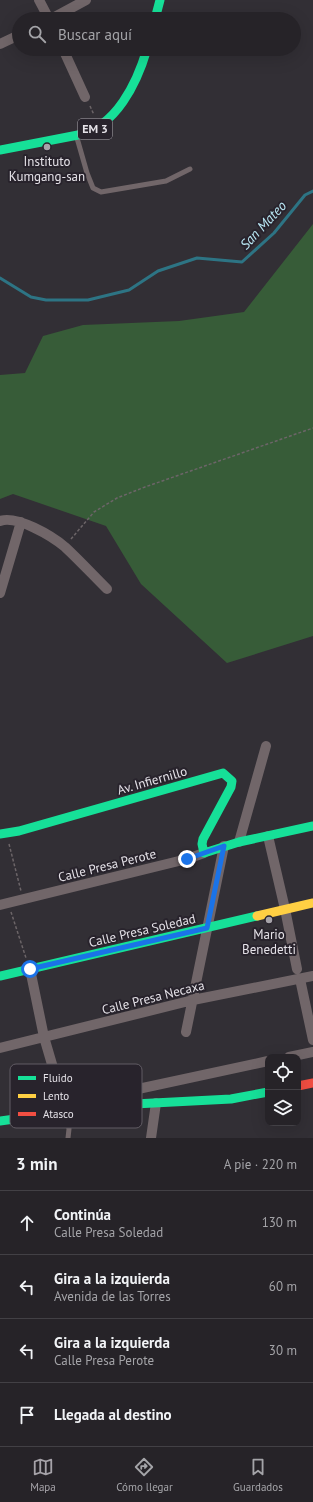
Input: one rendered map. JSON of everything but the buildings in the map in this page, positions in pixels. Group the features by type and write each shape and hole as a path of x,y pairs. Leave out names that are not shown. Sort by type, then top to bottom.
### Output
{"street":[{"path":"39,0 46,12"},
{"path":"63,12 86,0"},
{"path":"157,12 160,0"},
{"path":"0,44 12,38"},
{"path":"66,56 85,98"},
{"name":"EM 3","path":"0,150 32,146 90,132 114,113 132,91 145,56"},
{"path":"0,520 21,522 43,532 64,547 107,589"},
{"path":"0,593 21,522"},
{"path":"239,842 266,746"},
{"name":"Av. Infiernillo","path":"4,834 223,773 232,781 231,787 203,839 202,844 204,853"},
{"name":"Calle Presa Perote","path":"4,904 187,859 239,842 313,826"},
{"path":"268,836 313,1040"},
{"path":"186,1032 224,846"},
{"name":"Calle Presa Soledad","path":"0,976 313,903"},
{"path":"30,969 44,1037 52,1064"},
{"name":"Calle Presa Necaxa","path":"0,1048 298,974 313,976"},
{"path":"301,1054 313,1052"},
{"path":"142,1088 265,1062"},
{"path":"301,1085 313,1083"},
{"path":"142,1104 231,1099 265,1093"},
{"path":"151,1138 156,1103"},
{"path":"0,1121 10,1120"}],"lane":[{"path":"76,135 93,188 101,192 166,181 190,169"},
{"path":"68,1138 69,1128"}],"path":[{"path":"85,98 99,126"},
{"path":"64,547 94,512 117,498 313,428"},
{"path":"4,834 23,900"},
{"path":"4,904 30,969"}],"green space":[{"path":"313,224 313,636 227,663 141,584 106,526 13,494 0,499 0,375 25,373 43,336 83,325 179,321 244,312"}],"waterway":[{"name":"San Mateo","path":"0,278 31,297 46,300 88,300 129,290 158,271 197,258 242,262 274,233 305,195 313,191"}],"traffic: fast":[{"path":"157,12 160,0"},
{"path":"0,150 78,135 103,123 123,102 131,89 145,56"},
{"path":"0,834 19,831 223,773 232,781 231,787 203,839 202,844 204,853 239,842 313,826"},
{"path":"0,976 257,916"},
{"path":"142,1104 231,1099 265,1093"},
{"path":"0,1121 10,1120"}],"traffic: slow":[{"path":"257,916 313,903"}],"traffic: jam":[{"path":"301,1085 313,1083"}],"place":[{"name":"Instituto Kumgang-san","path":"47,147"},
{"name":"Mario Benedetti","path":"269,920"}],"route":[{"path":"30,969 207,928 224,846 187,859"}]}
